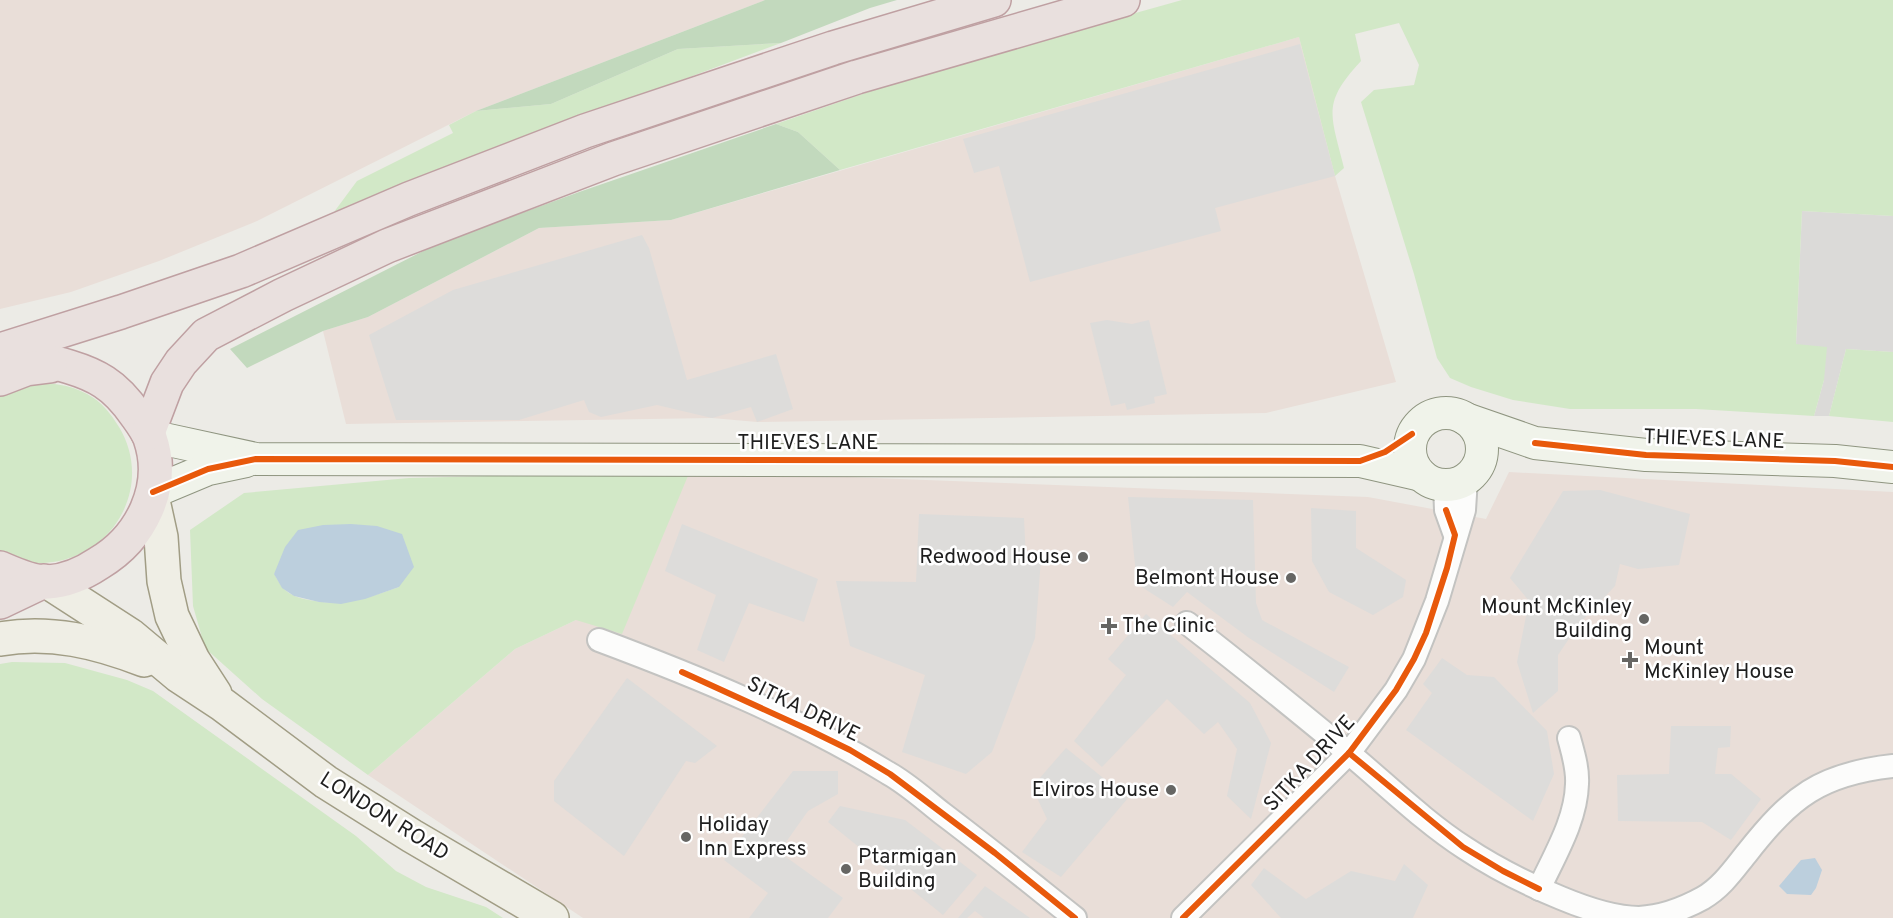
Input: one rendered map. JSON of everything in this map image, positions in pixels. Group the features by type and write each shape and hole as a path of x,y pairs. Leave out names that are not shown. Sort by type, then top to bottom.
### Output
{"highway":[{"path":"0,350 241,271 409,199 585,131 832,48 994,0"},
{"path":"149,434 167,383 181,362 206,335 283,295 387,246 624,155 857,78 1123,0"},
{"path":"0,350 89,374 126,400 149,434 155,457 156,475 145,515 134,533 112,555 85,573 46,582 0,602"},
{"path":"0,379 26,369 59,365"},
{"path":"0,568 46,582"}],"main road":[{"path":"1360,461 1385,452 1412,434 1422,422 1435,414 1451,413 1535,443"},
{"path":"1453,474 1482,442 1476,429 1466,418"},
{"path":"149,434 256,459"},
{"path":"1412,434 1409,445 1414,467 1453,474"},
{"path":"1360,461 1453,474 1535,443"},
{"name":"THIEVES LANE","path":"1535,443 1646,455 1835,460 1893,467"},
{"path":"152,494 208,469 256,459"},
{"name":"THIEVES LANE","path":"256,459 1360,461"},
{"name":"LONDON ROAD","path":"152,494 161,537 164,581 172,616 194,660 223,705"},
{"name":"LONDON ROAD","path":"46,582 130,634 179,676 223,705 326,782 412,836 552,918"},
{"path":"0,639 52,636 107,645 179,676"}],"street":[{"name":"SITKA DRIVE","path":"1183,918 1348,753 1396,690 1414,659 1437,601 1464,510 1453,474"},
{"path":"1187,623 1463,847 1539,889 1609,915 1638,918 1664,915 1687,907 1713,892 1770,825 1789,805 1809,790 1844,775 1893,766"},
{"name":"SITKA DRIVE","path":"599,640 724,690 850,750 884,770 995,853 1075,918"},
{"path":"1539,889 1566,830 1574,805 1577,783 1576,762 1569,738"}],"shaded area":[{"path":"0,0 765,0 476,111 257,221 159,261 71,292 0,309"},
{"path":"1299,37 1335,176 1396,382 1266,413 757,422 712,418 346,424 323,331 368,317 539,228 671,220"},
{"path":"1300,44 1335,176 1215,208 1221,231 1030,282 999,166 974,173 963,139"},
{"path":"1802,211 1893,216 1893,352 1846,349 1829,416 1814,416 1824,380 1796,345"},
{"path":"642,235 649,248 687,380 776,354 793,409 757,422 751,407 712,418 657,405 601,417 589,412 584,400 519,420 396,420 369,335 453,290"},
{"path":"1107,320 1132,324 1149,320 1167,394 1154,397 1155,403 1127,410 1125,403 1111,406 1090,323"},
{"path":"690,471 1368,497 1486,519 1509,472 1893,492 1893,918 583,918 368,775 515,649 576,620"},
{"path":"1600,490 1690,514 1679,565 1638,569 1620,564 1615,586 1579,624 1558,655 1558,691 1533,713 1517,662 1529,601 1510,578 1563,491"},
{"path":"1128,497 1253,500 1256,603 1262,620 1349,667 1334,692 1249,638 1187,592 1173,607 1137,584"},
{"path":"1311,508 1356,511 1356,548 1406,580 1403,597 1373,615 1329,592 1312,561"},
{"path":"919,514 1024,518 1026,559 1041,559 1035,638 992,752 966,774 902,752 925,675 850,646 836,581 916,582"},
{"path":"682,524 818,579 804,622 749,603 724,662 697,650 716,595 665,571"},
{"path":"1146,614 1250,703 1271,743 1251,819 1227,796 1237,749 1218,722 1204,734 1167,699 1102,767 1074,741 1126,675 1108,659"},
{"path":"1442,658 1467,675 1494,677 1547,731 1554,774 1533,821 1406,730 1432,693 1423,684"},
{"path":"627,678 717,746 695,763 686,761 624,856 554,801 554,781"},
{"path":"1671,726 1731,726 1730,747 1718,748 1715,774 1731,774 1761,799 1731,840 1702,822 1618,821 1617,775 1669,774"},
{"path":"1066,748 1128,798 1061,877 1022,852 1047,819 1032,787"},
{"path":"793,771 838,771 838,794 808,811 779,852 843,898 828,918 749,918 768,893 724,860"},
{"path":"840,806 905,820 977,875 943,915 828,822"},
{"path":"1404,864 1428,885 1413,918 1281,918 1251,885 1264,868 1306,899 1351,871 1395,881"},
{"path":"985,886 1030,918 984,918 975,911 967,918 958,918"}],"green space":[{"path":"765,0 897,0 870,8 781,43 678,49 551,104 476,111"},
{"path":"1182,0 1893,0 1893,216 1802,211 1796,344 1827,347 1824,380 1814,416 1696,409 1570,409 1513,400 1450,378 1437,358 1414,274 1361,102 1374,90 1414,85 1419,65 1399,23 1355,34 1361,61 1340,88 1333,110 1333,122 1344,168 1335,176 1299,37 840,170 798,132 776,124 929,71"},
{"path":"781,43 334,212 357,181 453,133 449,125 476,111 551,104 678,49"},
{"path":"776,124 798,132 840,170 671,220 539,228 368,317 323,331 247,368 230,349 437,244"},
{"path":"1846,349 1893,352 1893,422 1829,416"},
{"path":"29,382 66,386 97,400 119,427 129,449 132,470 130,492 123,512 111,530 95,545 76,556 46,563 19,561 0,553 0,392"},
{"path":"690,471 622,634 576,620 515,649 368,775 262,699 205,648 193,606 190,530 244,493 409,478","holes":["274,573 399,587 355,600 321,602 290,593 281,586"]},
{"path":"12,662 65,663 127,680 153,691 356,836 396,871 426,887 486,907 503,918 0,918 0,664"}],"water":[{"path":"323,525 377,526 402,534 414,567 399,587 365,599 341,604 294,596 282,588 274,574 285,547 298,530"},
{"path":"1815,858 1822,870 1811,895 1787,894 1779,886 1801,860"}],"cycle path":[{"path":"153,492 208,469 256,459 1360,461 1385,452 1412,434"},
{"path":"1535,443 1646,455 1835,461 1893,467"},
{"path":"1183,918 1349,753 1396,690 1426,633 1447,568 1455,535 1446,510"},
{"path":"682,672 850,750 890,774 995,853 1075,918"},
{"path":"1349,753 1463,847 1539,889"}],"place":[{"name":"Redwood House","path":"1083,557"},
{"name":"Belmont House","path":"1291,578"},
{"name":"Mount McKinley Building","path":"1644,619"},
{"name":"The Clinic","path":"1109,626"},
{"name":"Mount McKinley House","path":"1630,660"},
{"name":"Elviros House","path":"1171,790"},
{"name":"Holiday Inn Express","path":"686,837"},
{"name":"Ptarmigan Building","path":"846,869"}]}
